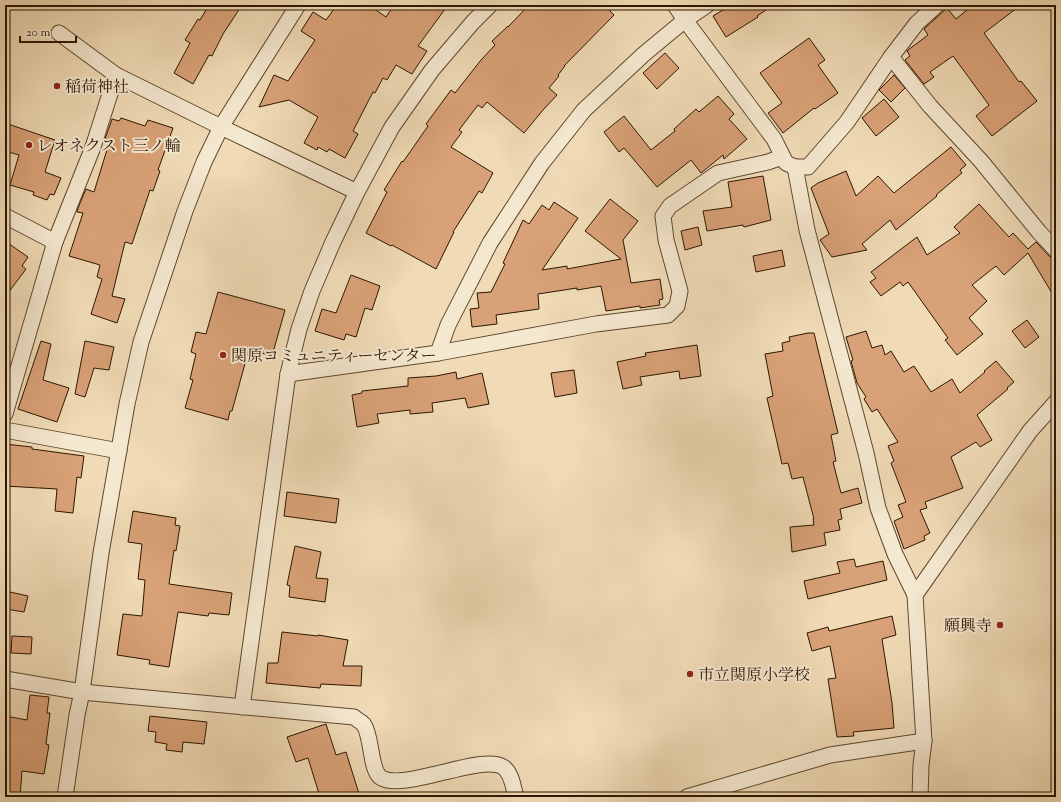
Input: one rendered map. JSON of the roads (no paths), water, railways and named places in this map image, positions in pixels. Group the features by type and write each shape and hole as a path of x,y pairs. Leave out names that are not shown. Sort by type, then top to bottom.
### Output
{"street":[{"path":"65,797 77,715 82,692 100,553 141,342 185,211 204,162 221,128 298,5"},
{"path":"242,707 288,374 299,329 312,291 357,192 392,127 432,70 473,22 490,5"},
{"path":"675,5 774,139 786,163 795,167 808,167 847,122 891,57 917,23 936,5"},
{"path":"438,353 448,325 490,243 542,163 584,110 644,54 685,20 707,5"},
{"path":"58,33 116,75 221,128 357,192"},
{"path":"891,57 930,106 981,161 1039,232 1056,250"},
{"path":"5,414 55,242 93,147 116,75"},
{"path":"288,374 438,353 596,324 668,314 677,306 680,291 666,240 663,216 670,206 718,173 768,162 782,157"},
{"path":"795,167 807,230 866,453 878,508 895,554 915,595 924,741 921,765 920,797"},
{"path":"5,216 55,242"},
{"path":"915,595 1030,431 1056,402"},
{"path":"5,430 119,451"},
{"path":"5,678 82,692 354,718 364,724 373,757 374,768 381,777 393,781 409,780 494,763 503,767 510,777 516,797"},
{"path":"687,797 830,755 924,741"}],"place":[{"name":"稲荷神社","path":"57,86"},
{"name":"レオネクスト三ノ輪","path":"29,145"},
{"name":"関原コミュニティーセンター","path":"223,355"},
{"name":"願興寺","path":"1000,625"},
{"name":"市立関原小学校","path":"690,674"}]}
